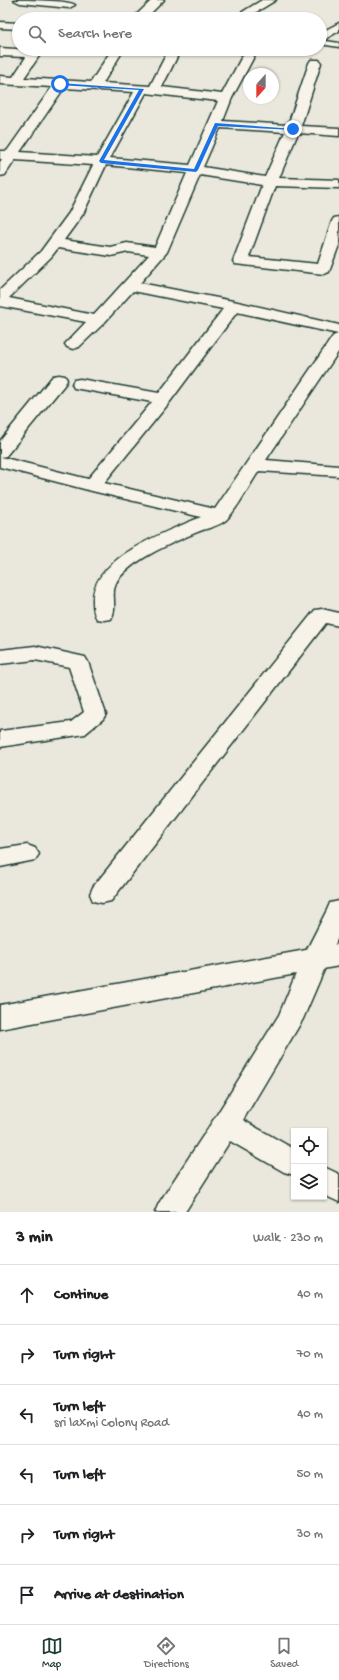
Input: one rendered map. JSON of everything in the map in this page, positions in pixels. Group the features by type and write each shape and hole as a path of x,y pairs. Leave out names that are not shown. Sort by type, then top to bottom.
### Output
{"street":[{"path":"20,0 68,7"},
{"path":"145,12 158,0"},
{"path":"249,12 270,0"},
{"path":"0,25 12,26"},
{"path":"327,34 339,26"},
{"path":"0,52 12,52"},
{"path":"16,81 33,56"},
{"path":"95,86 114,56"},
{"path":"0,298 56,243 76,214 101,161 170,56"},
{"path":"73,344 98,320 160,252 226,98 248,56"},
{"path":"314,63 293,129 270,182 240,261 324,269 339,221"},
{"path":"0,80 148,90 226,98"},
{"path":"0,172 6,155 60,84"},
{"path":"216,124 339,132"},
{"path":"6,155 101,161 196,170 270,182 339,184"},
{"path":"56,243 105,252 111,252 127,247 160,252"},
{"path":"130,286 233,306 339,330"},
{"path":"0,301 98,320"},
{"path":"92,486 163,399 233,306"},
{"path":"104,614 104,586 110,575 142,550 220,516 339,339"},
{"path":"0,452 59,380"},
{"path":"80,384 163,399"},
{"path":"0,462 92,486 220,516"},
{"path":"254,465 339,471"},
{"path":"102,894 322,615 339,620"},
{"path":"0,656 35,653 78,662 95,714 77,729 0,739"},
{"path":"0,858 27,854"},
{"path":"169,1212 226,1124 327,957 339,910"},
{"path":"0,1017 327,957"},
{"path":"226,1124 291,1161"},
{"path":"327,1182 339,1189"}],"lane":[{"path":"327,43 339,45"}],"route":[{"path":"60,84 142,89 101,161 196,170 216,124 293,129"}]}
